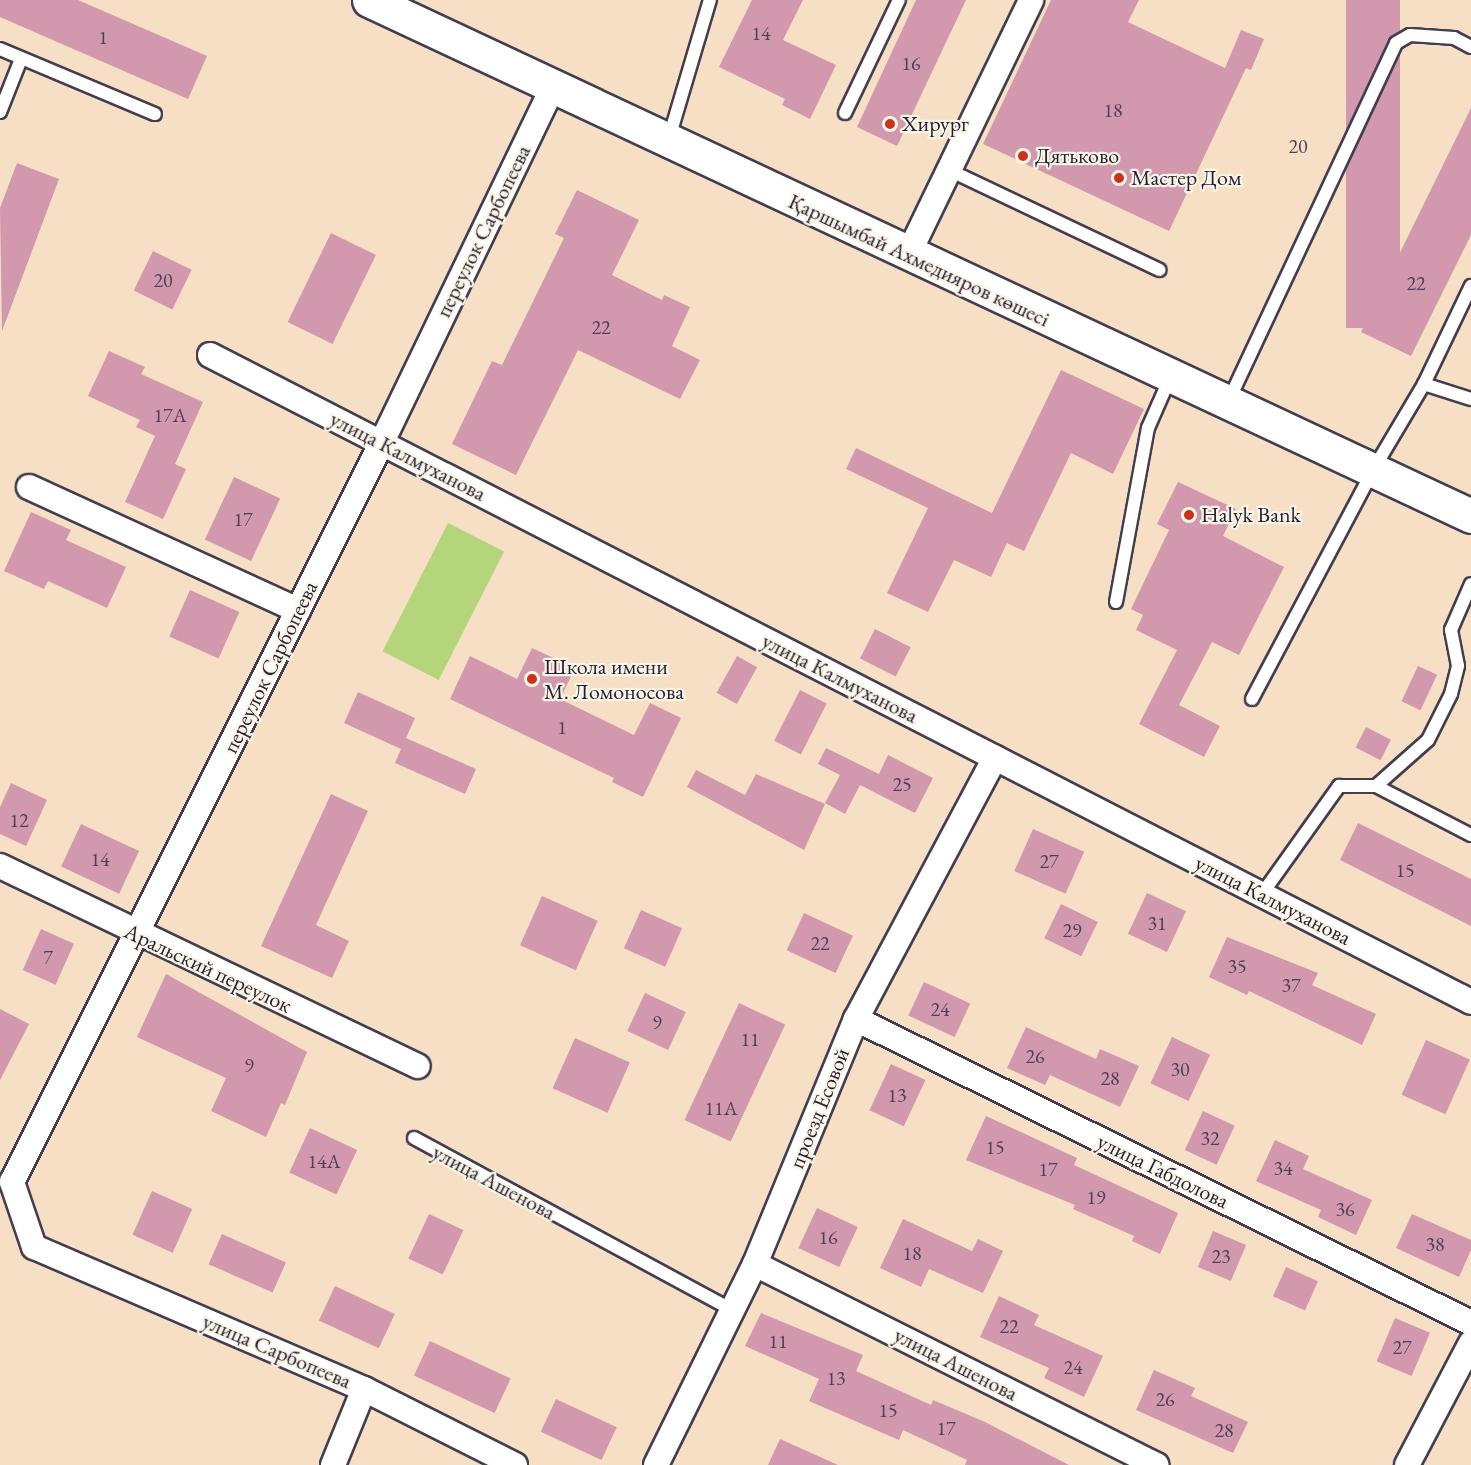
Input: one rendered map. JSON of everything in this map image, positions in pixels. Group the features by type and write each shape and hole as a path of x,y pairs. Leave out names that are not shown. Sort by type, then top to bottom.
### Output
{"main road":[{"name":"Қаршымбай Ахмедияров көшесі","path":"369,0 1170,378 1471,516"}],"street":[{"path":"908,255 1031,0"},
{"name":"переулок Сарбопеева","path":"34,1247 9,1199 12,1182 381,442 552,88"},
{"name":"улица Калмуханова","path":"210,355 1471,1002"},
{"path":"29,487 298,610"},
{"name":"проезд Есовой","path":"656,1465 755,1264 856,1019 995,758"},
{"name":"Аральский переулок","path":"0,866 137,935 418,1066"},
{"name":"улица Габдолова","path":"856,1019 1471,1323"},
{"name":"улица Сарбопеева","path":"34,1247 364,1389 515,1465"},
{"name":"улица Ашенова","path":"755,1264 1157,1465"},
{"path":"1407,1465 1471,1342"},
{"path":"333,1465 364,1389"}],"lane":[{"path":"668,142 710,0"},
{"path":"845,113 899,0"},
{"path":"1227,404 1396,43 1410,35 1454,38 1471,47"},
{"path":"0,49 155,114"},
{"path":"0,112 21,59"},
{"path":"949,170 1160,270"},
{"path":"1252,699 1373,470 1424,384 1471,286"},
{"path":"1116,602 1148,428 1170,378"},
{"path":"1424,384 1471,399"},
{"path":"1377,786 1428,740 1451,694 1458,666 1451,630 1471,584"},
{"path":"1262,894 1339,786 1377,786 1471,835"},
{"name":"улица Ашенова","path":"414,1138 732,1310"}],"green space":[{"path":"448,523 504,552 439,680 383,651"}],"building":[{"path":"0,0 78,0 207,56 188,99 0,17"},
{"path":"752,0 803,0 783,40 836,65 810,119 782,105 785,99 719,67"},
{"path":"916,0 966,0 897,146 857,127"},
{"path":"1051,0 1139,0 1128,22 1225,68 1241,30 1264,39 1251,70 1246,68 1169,231 983,144"},
{"path":"1346,0 1400,0 1400,328 1346,328"},
{"path":"1471,108 1471,235 1411,356 1361,332"},
{"path":"17,163 59,179 2,331 0,208"},
{"path":"577,190 639,220 612,275 662,300 664,295 690,307 672,346 700,360 680,399 578,350 516,475 452,444 492,361 502,365 564,238 555,234"},
{"path":"331,233 376,255 333,344 288,322"},
{"path":"153,251 192,270 172,309 134,291"},
{"path":"109,351 145,367 141,374 203,402 175,464 186,469 163,519 125,502 155,436 136,427 140,420 88,396"},
{"path":"1061,370 1144,409 1113,474 1071,453 1024,551 1007,543 991,577 954,560 928,612 887,593 928,508 846,469 856,448 992,513"},
{"path":"234,477 280,499 251,561 205,540"},
{"path":"1178,482 1236,509 1223,536 1284,567 1239,655 1212,642 1179,705 1220,726 1204,757 1139,724 1177,650 1136,630 1143,615 1131,609 1169,530 1157,524"},
{"path":"31,512 71,530 66,540 126,567 107,608 48,581 44,589 4,571"},
{"path":"190,590 239,612 219,659 169,637"},
{"path":"875,629 911,647 896,677 860,658"},
{"path":"532,648 575,668 560,699 634,735 650,703 681,718 643,797 612,782 614,778 450,699 470,656 517,679"},
{"path":"737,656 757,667 737,704 717,693"},
{"path":"1418,666 1437,675 1421,710 1402,701"},
{"path":"800,690 827,704 801,754 774,741"},
{"path":"358,692 415,718 406,738 476,769 465,794 395,763 401,749 344,723"},
{"path":"1366,727 1391,740 1381,760 1356,747"},
{"path":"826,748 879,774 888,755 933,778 915,813 860,785 845,814 825,803 840,775 818,764"},
{"path":"696,770 745,795 756,774 825,804 804,850 687,787"},
{"path":"11,783 47,800 26,846 0,834 0,807"},
{"path":"331,794 368,811 316,925 349,941 332,978 261,946"},
{"path":"1358,823 1471,879 1471,926 1340,860"},
{"path":"81,824 139,851 119,894 61,867"},
{"path":"1033,829 1084,852 1065,894 1014,871"},
{"path":"1147,893 1186,911 1167,952 1128,934"},
{"path":"542,896 598,921 576,970 520,945"},
{"path":"1061,904 1098,922 1081,956 1044,938"},
{"path":"641,910 682,928 665,967 624,948"},
{"path":"804,913 853,936 836,973 787,950"},
{"path":"41,929 74,944 56,985 23,970"},
{"path":"1227,937 1318,973 1312,985 1376,1014 1362,1045 1249,991 1247,995 1209,977"},
{"path":"166,974 307,1052 285,1105 281,1103 266,1137 211,1111 226,1078 137,1037"},
{"path":"924,982 970,1004 955,1037 908,1016"},
{"path":"645,993 686,1012 668,1050 627,1031"},
{"path":"739,1003 785,1025 731,1141 684,1120"},
{"path":"0,1009 29,1024 0,1080"},
{"path":"1026,1027 1096,1059 1100,1049 1139,1066 1120,1107 1050,1075 1045,1085 1007,1068"},
{"path":"1172,1037 1210,1055 1189,1101 1150,1083"},
{"path":"575,1038 630,1062 607,1113 553,1088"},
{"path":"1426,1040 1470,1060 1445,1114 1402,1095"},
{"path":"891,1064 925,1080 904,1126 869,1110"},
{"path":"1203,1111 1235,1126 1217,1165 1185,1150"},
{"path":"986,1116 1077,1158 1074,1165 1178,1213 1160,1254 1132,1241 1134,1236 1073,1209 1075,1205 966,1160"},
{"path":"310,1128 357,1150 336,1194 289,1172"},
{"path":"1275,1140 1309,1156 1303,1169 1372,1200 1356,1235 1318,1217 1321,1210 1256,1181"},
{"path":"152,1191 192,1209 173,1253 132,1235"},
{"path":"817,1208 858,1227 839,1267 798,1248"},
{"path":"429,1214 463,1230 443,1274 408,1258"},
{"path":"1412,1214 1471,1240 1471,1250 1459,1277 1396,1248"},
{"path":"903,1219 972,1251 978,1239 1003,1251 983,1293 929,1269 921,1287 880,1268"},
{"path":"1213,1231 1246,1245 1231,1281 1198,1267"},
{"path":"222,1234 286,1262 273,1293 209,1264"},
{"path":"1286,1267 1318,1281 1305,1310 1273,1296"},
{"path":"335,1286 395,1314 379,1348 319,1320"},
{"path":"999,1296 1039,1315 1034,1325 1103,1356 1084,1397 1044,1378 1049,1368 980,1337"},
{"path":"761,1313 863,1355 856,1371 931,1405 933,1400 985,1422 1069,1465 965,1465 967,1460 903,1430 899,1440 809,1401 819,1379 745,1346"},
{"path":"1395,1318 1430,1333 1412,1376 1377,1361"},
{"path":"430,1341 511,1379 495,1413 414,1375"},
{"path":"1154,1370 1195,1388 1191,1396 1248,1422 1233,1453 1136,1410"},
{"path":"556,1399 617,1427 602,1460 541,1432"},
{"path":"780,1439 838,1465 768,1465"}],"place":[{"name":"Хирург","path":"890,124"},
{"name":"Дятьково","path":"1023,156"},
{"name":"Мастер Дом","path":"1119,178"},
{"name":"Halyk Bank","path":"1189,515"},
{"name":"Школа имени М. Ломоносова","path":"532,679"}]}
